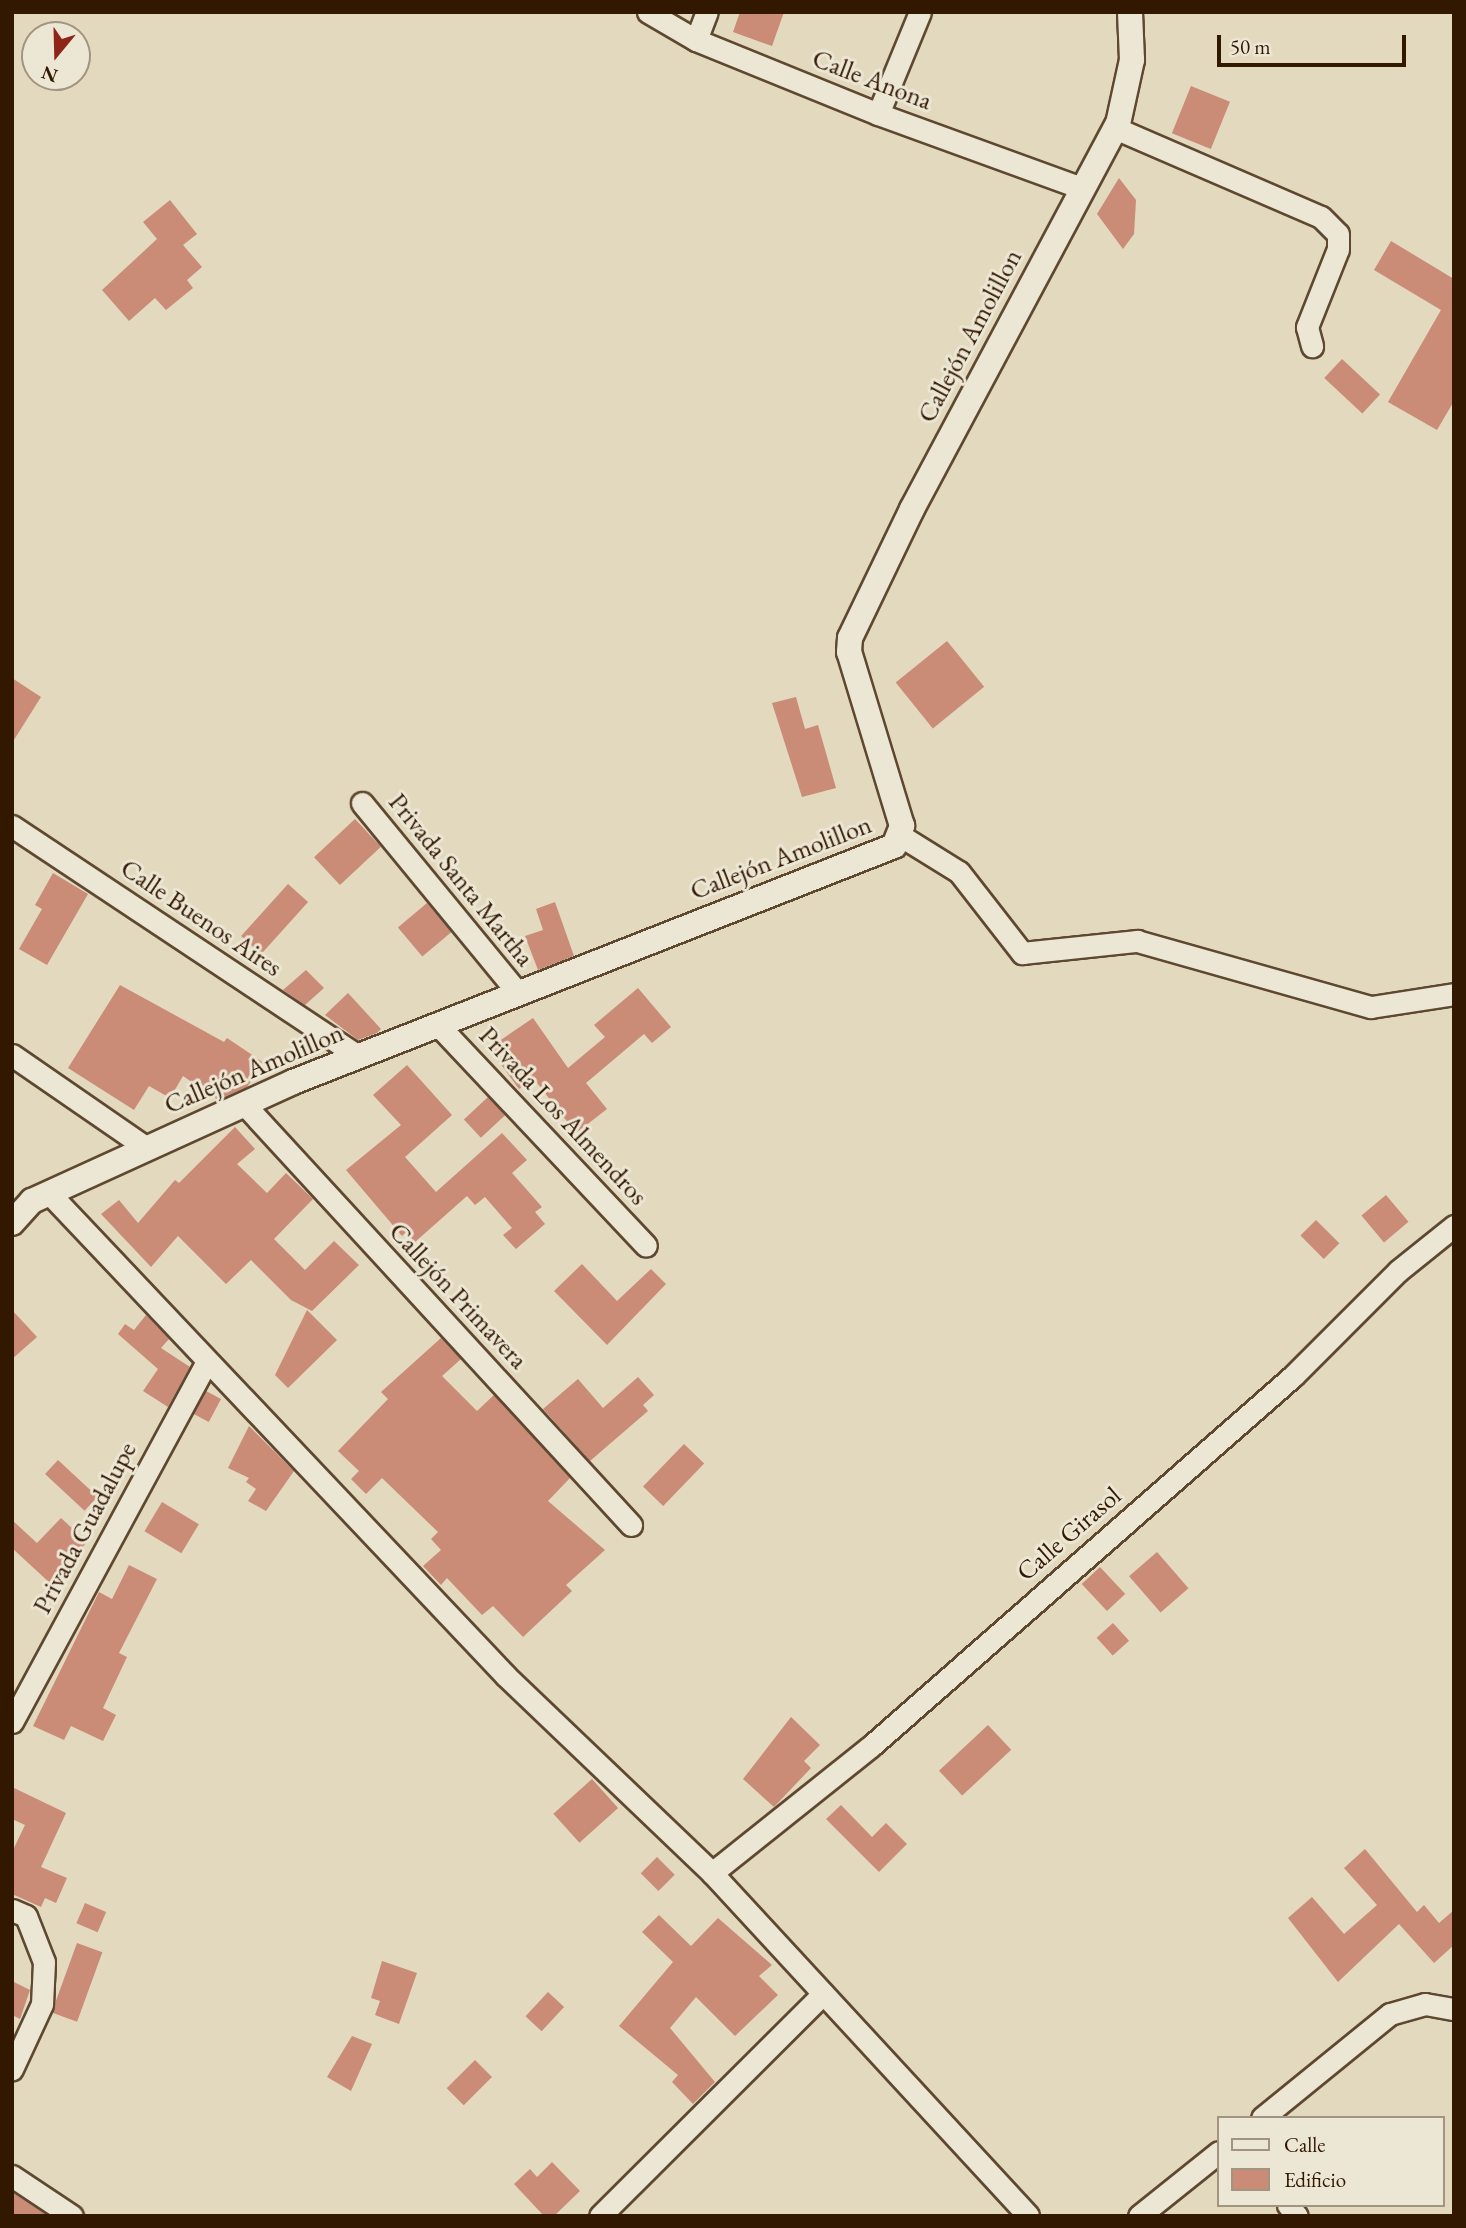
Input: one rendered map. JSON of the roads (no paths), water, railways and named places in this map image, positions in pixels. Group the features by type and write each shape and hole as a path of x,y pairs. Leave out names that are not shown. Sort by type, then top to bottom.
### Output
{"street":[{"name":"Calle Anona","path":"648,12 696,40 878,114 1081,188"},
{"path":"696,40 707,12"},
{"path":"878,114 920,12"},
{"name":"Callejón Amolillon","path":"12,1223 32,1201 49,1192 244,1104 517,992 894,846 901,836 849,652 850,638 1081,188 1115,128 1132,60 1130,12"},
{"path":"1115,128 1321,217 1338,234 1338,249 1305,334 1312,346"},
{"name":"Privada Santa Martha","path":"362,803 517,992"},
{"name":"Calle Buenos Aires","path":"12,826 358,1056"},
{"path":"901,836 959,872 1022,953 1137,941 1371,1007 1454,994"},
{"name":"Privada Los Almendros","path":"438,1025 646,1246"},
{"path":"12,1055 147,1148"},
{"name":"Callejón Primavera","path":"244,1104 631,1525"},
{"path":"49,1192 148,1291 207,1362 506,1676 712,1873 1028,2216"},
{"name":"Calle Girasol","path":"712,1873 871,1746 1293,1376 1398,1271 1454,1226"},
{"name":"Privada Guadalupe","path":"12,1722 207,1362"},
{"path":"12,1910 26,1916 44,1962 41,2004 12,2069"},
{"path":"600,2216 823,1994"},
{"path":"1264,2116 1391,2014 1424,2004 1454,2009"},
{"path":"1141,2215 1218,2153"},
{"path":"12,2176 72,2216"}]}
